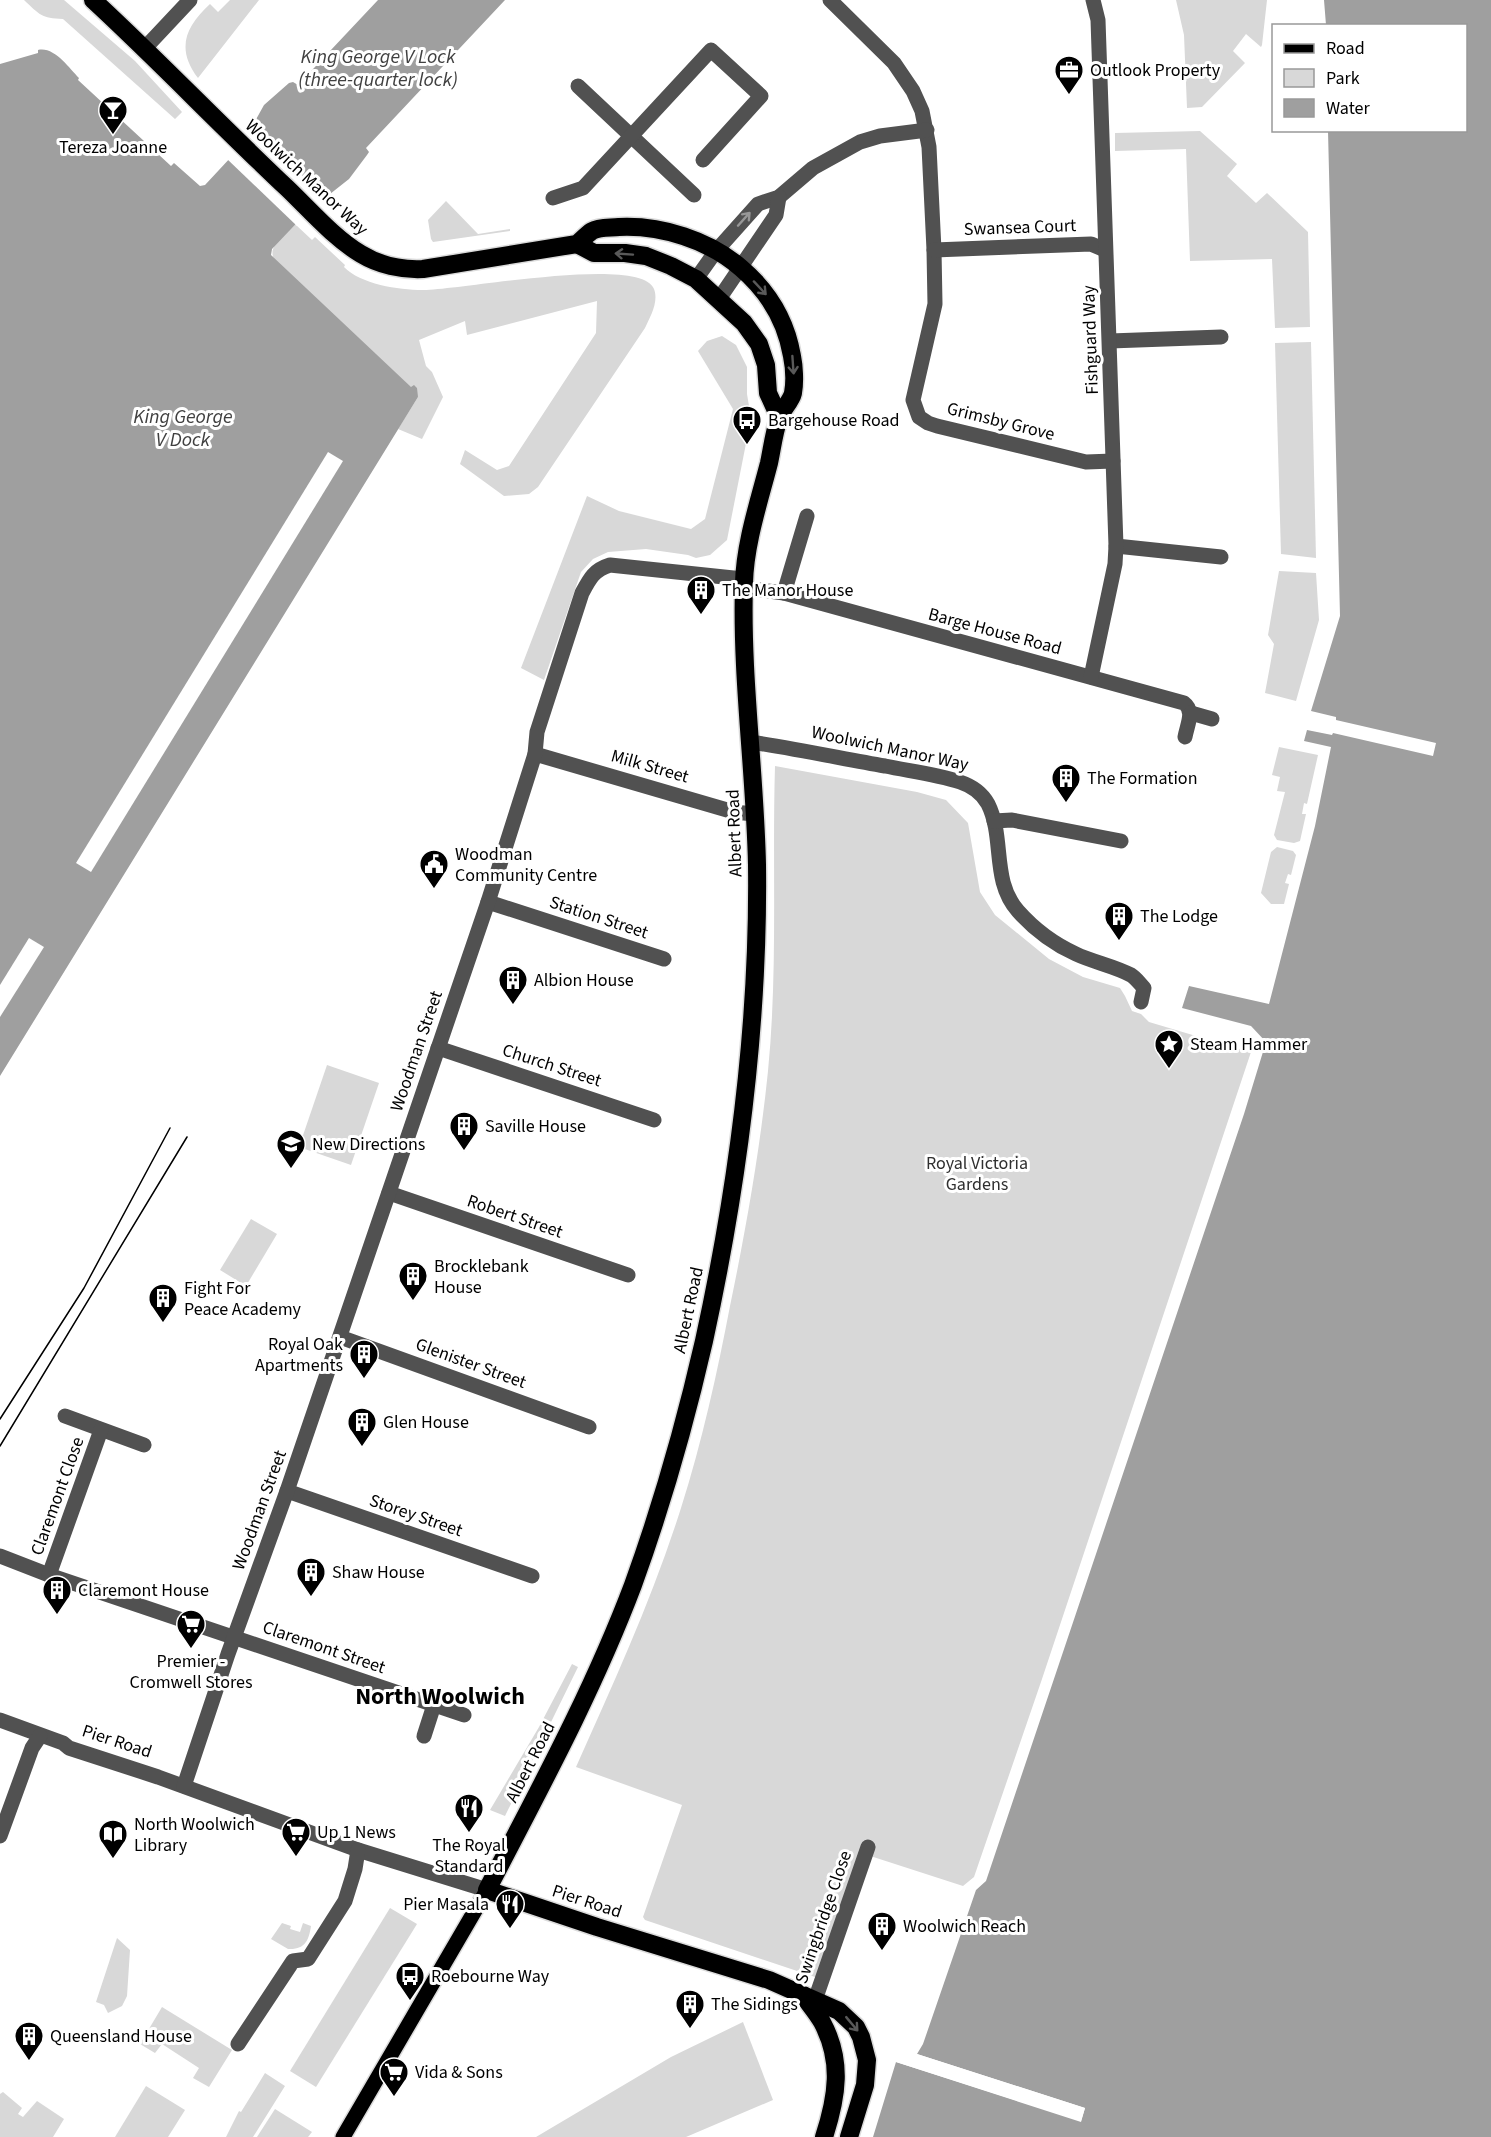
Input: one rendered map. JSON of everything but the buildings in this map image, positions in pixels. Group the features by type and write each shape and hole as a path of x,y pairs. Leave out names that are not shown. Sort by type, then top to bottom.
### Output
{"highway":[{"name":"Woolwich Manor Way","path":"93,0 145,48 219,124 335,233 363,255 384,264 412,270 440,268 578,244 595,229 631,227 663,230 716,251 740,267 770,298 788,338 794,363 793,395 779,417"},
{"name":"Woolwich Manor Way","path":"578,244 594,253 646,256 696,279 744,323 759,344 766,365 768,393 779,417"},
{"name":"Albert Road","path":"487,1890 552,1767 590,1687 632,1588 675,1457 719,1264 751,1037 756,953 757,862 744,648 744,584 748,548 779,417"},
{"name":"Pier Road","path":"487,1890 768,1980 828,2005 848,2018 861,2037 867,2060 865,2085 849,2137"},
{"path":"809,1998 822,2021 832,2050 836,2091 824,2137"}],"main road":[{"name":"Albert Road","path":"343,2137 487,1890"}],"street":[{"path":"145,48 190,0"},
{"path":"696,279 716,251 758,204 779,197 813,168 860,142 880,136 927,130 913,91 894,63 830,0"},
{"name":"Fishguard Way","path":"1090,677 1115,564 1116,546 1098,20 1094,0"},
{"path":"553,198 583,189 711,50 761,96 704,160"},
{"path":"579,86 694,195"},
{"name":"Grimsby Grove","path":"927,130 935,304 913,400 919,417 937,426 1086,462 1113,461"},
{"path":"719,299 776,215 779,197"},
{"name":"Swansea Court","path":"934,250 1091,244 1105,250"},
{"path":"1110,341 1221,337"},
{"path":"784,594 807,516"},
{"path":"1116,546 1221,557"},
{"name":"Woodman Street","path":"184,1786 488,902 535,754 537,732 582,593 591,576 598,569 610,565 744,584"},
{"name":"Barge House Road","path":"744,584 1184,703 1188,705 1191,712 1212,719"},
{"path":"1185,736 1191,712"},
{"name":"Woolwich Manor Way","path":"751,742 961,782 981,794 988,804 999,842 1000,874 1007,896 1017,911 1038,931 1058,944 1076,954 1132,976 1144,988 1141,1002"},
{"name":"Milk Street","path":"535,754 735,812 754,814"},
{"path":"994,821 1012,820 1121,841"},
{"name":"Station Street","path":"488,902 664,959"},
{"name":"Church Street","path":"438,1048 654,1120"},
{"name":"Robert Street","path":"389,1193 628,1275"},
{"name":"Glenister Street","path":"340,1337 589,1427"},
{"name":"Claremont Close","path":"65,1416 144,1445"},
{"name":"Claremont Close","path":"50,1575 101,1430"},
{"name":"Storey Street","path":"287,1491 532,1576"},
{"name":"Claremont Close","path":"0,1556 234,1637"},
{"name":"Claremont Street","path":"234,1637 464,1715"},
{"path":"424,1736 434,1705"},
{"name":"Pier Road","path":"0,1720 63,1743 69,1748 184,1786 358,1850 487,1890"},
{"path":"0,1836 32,1748 40,1736"},
{"name":"Swingbridge Close","path":"809,1998 868,1847"},
{"path":"238,2044 293,1961 308,1959 345,1901 358,1850"}],"green space":[{"path":"24,0 64,0 135,61 182,112 175,119 63,19 41,15"},
{"path":"230,0 259,0 198,78 187,57 186,39 189,30 210,4 218,12"},
{"path":"1176,0 1267,0 1261,47 1246,34 1233,51 1245,63 1202,107 1187,108 1184,35"},
{"path":"1200,131 1237,164 1227,176 1256,203 1267,193 1308,232 1310,327 1275,328 1272,259 1190,261 1186,149 1115,151 1115,133"},
{"path":"446,201 478,234 510,229 510,231 433,242 428,220"},
{"path":"295,224 312,240 315,237 351,273 380,285 422,290 584,274 617,275 642,279 654,289 655,304 645,328 538,487 529,494 504,496 460,464 465,450 497,470 509,466 596,333 597,301 467,335 465,321 419,340 426,366 432,372 443,397 422,439 398,429 418,397 411,388 274,259 275,245"},
{"path":"722,336 736,345 747,367 747,394 751,418 727,540 710,555 696,558 646,549 608,552 593,559 581,572 544,680 521,668 587,496 619,511 691,529 705,519 733,409 698,351 707,341"},
{"path":"1311,342 1316,558 1281,554 1275,343"},
{"path":"1279,571 1316,573 1319,620 1296,701 1265,693 1274,644 1268,635"},
{"path":"1279,747 1318,755 1307,804 1304,803 1302,814 1306,814 1300,841 1294,843 1277,840 1274,835 1285,792 1277,791 1280,777 1272,775"},
{"name":"Royal Victoria Gardens","path":"775,766 917,792 946,800 968,823 980,892 995,915 1049,959 1083,977 1120,988 1132,1011 1141,1014 1149,1022 1243,1050 1252,1049 974,1877 963,1886 861,1853 818,1978 645,1920 643,1917 682,1805 576,1767 645,1607 681,1508 708,1408 736,1277 761,1130 771,1033 774,957"},
{"path":"1277,847 1293,851 1296,855 1291,875 1288,874 1285,883 1289,884 1284,904 1271,904 1261,893 1271,852"},
{"path":"327,1065 379,1083 351,1165 299,1147"},
{"path":"251,1219 277,1234 246,1286 220,1270"},
{"path":"572,1664 578,1667 505,1816 490,1810 539,1727"},
{"path":"390,1908 417,1924 316,2087 290,2071"},
{"path":"282,1923 300,1932 303,1923 311,1926 309,1936 302,1946 288,1949 271,1939"},
{"path":"117,1938 130,1950 127,1996 122,2006 108,2013 104,2005 96,2002"},
{"path":"162,2007 232,2050 209,2087 193,2078 199,2068 162,2044 155,2053 140,2044"},
{"path":"743,2022 773,2100 686,2137 536,2137 671,2057"},
{"path":"265,2073 285,2086 253,2137 226,2137 239,2111 241,2112"},
{"path":"146,2086 185,2110 168,2137 115,2137"},
{"path":"3,2092 22,2108 18,2114 23,2117 37,2101 64,2119 53,2137 0,2137 0,2094"},
{"path":"275,2109 312,2132 308,2137 257,2137"}],"water":[{"name":"King George V Dock","path":"378,0 505,0 366,148 369,152 349,179 330,194 327,191 272,249 271,255 411,387 414,385 417,388 418,397 0,1076 0,64 38,53 38,50 55,54 79,78 78,80 171,166 174,163 200,186 205,185 258,128 254,123 264,105 289,83 293,82 298,85"},
{"path":"1324,0 1491,0 1491,2137 873,2137 896,2062 1081,2121 1085,2108 917,2054 923,2044 976,1890 986,1881 1244,1114 1266,1042 1251,1026 1182,1008 1189,986 1269,1004 1315,826 1331,747 1304,741 1307,730 1332,735 1333,733 1433,756 1436,743 1336,720 1336,717 1311,711 1340,616 1328,132 1467,132 1467,24 1326,24"}],"pier":[{"path":"252,129 325,197 297,226 226,158"},
{"path":"328,452 343,461 91,872 76,863"},
{"path":"29,938 44,947 0,1017 0,985"},
{"path":"917,2054 1085,2108 1081,2122 896,2062 900,2060 1079,2118 1081,2110 914,2056"}],"tram line":[{"path":"0,1419 84,1288 170,1128"},
{"path":"0,1446 187,1137"}],"place":[{"name":"Outlook Property","path":"1069,96"},
{"name":"Tereza Joanne","path":"113,136"},
{"name":"Bargehouse Road","path":"747,446"},
{"name":"The Manor House","path":"701,616"},
{"name":"The Formation","path":"1066,804"},
{"name":"Woodman Community Centre","path":"434,890"},
{"name":"The Lodge","path":"1119,942"},
{"name":"Albion House","path":"513,1006"},
{"name":"Steam Hammer","path":"1169,1070"},
{"name":"Saville House","path":"464,1152"},
{"name":"New Directions","path":"291,1170"},
{"name":"Brocklebank House","path":"413,1302"},
{"name":"Fight For Peace Academy","path":"163,1324"},
{"name":"Royal Oak Apartments","path":"364,1380"},
{"name":"Glen House","path":"362,1448"},
{"name":"Shaw House","path":"311,1598"},
{"name":"Claremont House","path":"57,1616"},
{"name":"Premier - Cromwell Stores","path":"191,1650"},
{"name":"The Royal Standard","path":"469,1834"},
{"name":"Up 1 News","path":"296,1858"},
{"name":"North Woolwich Library","path":"113,1860"},
{"name":"Pier Masala","path":"510,1930"},
{"name":"Woolwich Reach","path":"882,1952"},
{"name":"Roebourne Way","path":"410,2002"},
{"name":"The Sidings","path":"690,2030"},
{"name":"Queensland House","path":"29,2062"},
{"name":"Vida & Sons","path":"394,2098"}],"district":[{"name":"North Woolwich","path":"440,1696"}],"water label":[{"name":"King George V Lock (three-quarter lock)","path":"378,68"}]}
